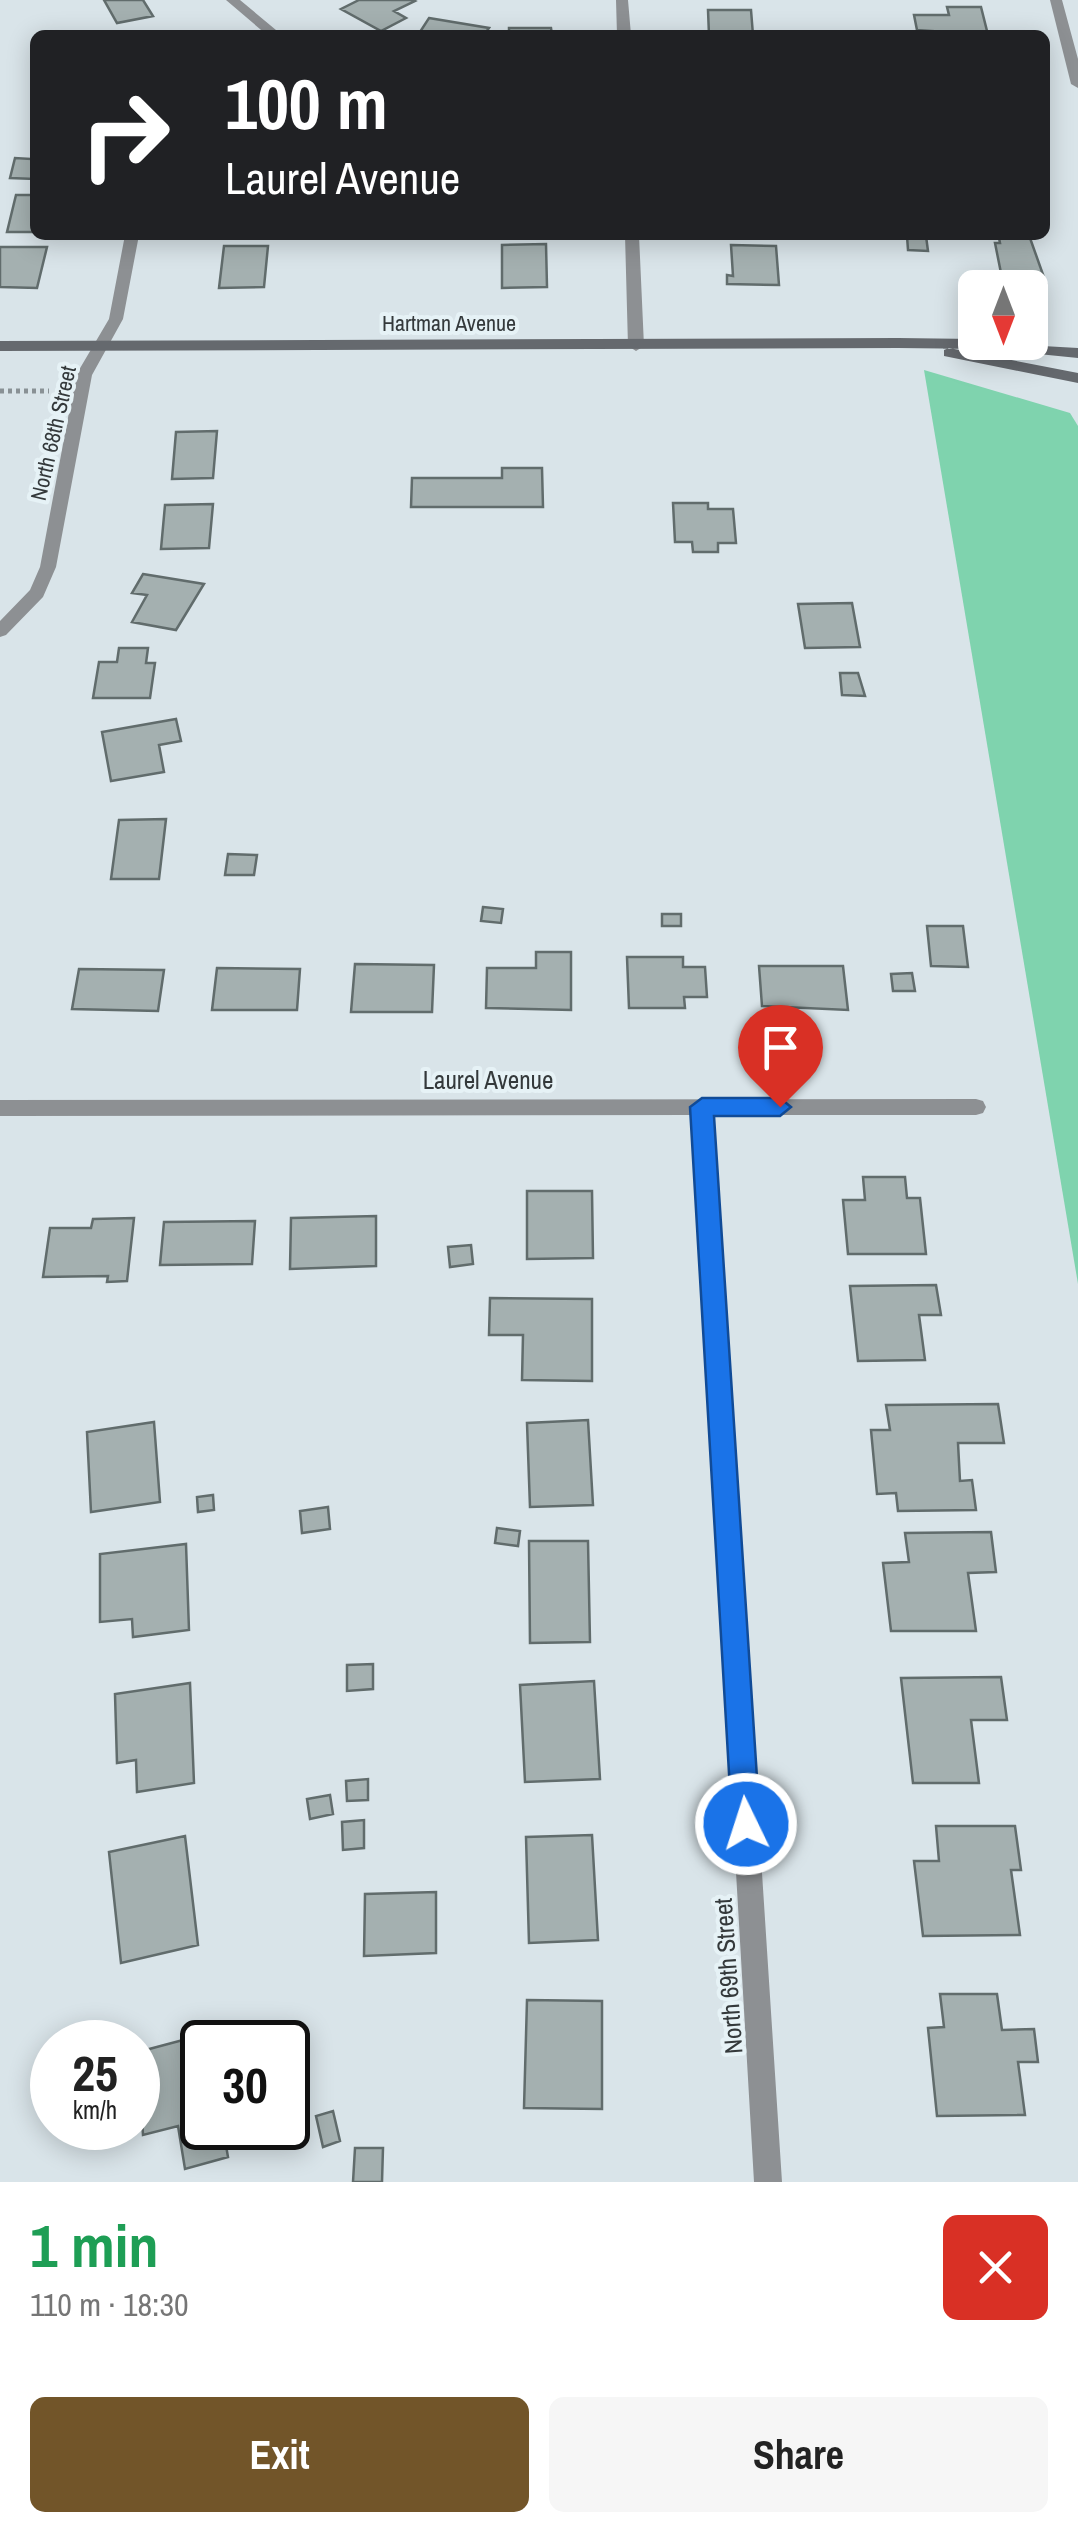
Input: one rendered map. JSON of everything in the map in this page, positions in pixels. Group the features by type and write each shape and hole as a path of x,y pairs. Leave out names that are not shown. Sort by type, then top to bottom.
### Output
{"main road":[{"name":"Hartman Avenue","path":"0,346 898,343 987,344 1078,353"},
{"name":"Hartman Avenue","path":"898,343 1078,378"}],"street":[{"path":"232,0 269,30"},
{"path":"622,0 624,30"},
{"path":"1056,0 1078,84"},
{"name":"North 68th Street","path":"0,631 37,593 48,567 84,375 116,320 131,240"},
{"path":"632,240 636,346"},
{"name":"North 69th Street","path":"702,1107 768,2182"},
{"name":"Laurel Avenue","path":"0,1108 976,1107"}],"path":[{"path":"0,391 55,391"}],"green space":[{"path":"924,370 1070,413 1078,426 1078,1284"}],"building":[{"path":"104,0 143,0 153,16 117,23"},
{"path":"359,0 415,1 394,11 406,18 383,30 341,9"},
{"path":"947,7 981,7 987,30 917,30 914,15 949,15"},
{"path":"708,10 751,10 753,30 709,30"},
{"path":"429,18 489,28 488,30 421,30"},
{"path":"551,28 551,30 509,30"},
{"path":"15,158 30,159 30,179 10,178"},
{"path":"16,195 30,195 30,232 7,232"},
{"path":"907,240 927,240 928,251 908,250"},
{"path":"1031,240 1041,270 1000,270 995,243"},
{"path":"546,244 547,287 502,288 502,245"},
{"path":"731,245 776,246 779,285 727,284 727,275 733,276"},
{"path":"224,246 268,246 264,287 219,288"},
{"path":"0,247 47,247 37,288 0,287"},
{"path":"217,431 213,478 172,479 176,432"},
{"path":"502,468 542,468 543,507 411,507 412,478 502,478"},
{"path":"673,503 708,503 708,509 733,509 736,543 718,543 718,552 693,552 692,542 675,542"},
{"path":"213,504 209,548 161,549 165,505"},
{"path":"143,574 204,584 176,630 132,622 147,595 132,593"},
{"path":"852,603 860,647 805,648 798,604"},
{"path":"119,648 148,648 146,663 155,663 150,698 93,698 99,662 117,662"},
{"path":"840,673 858,673 865,696 842,695"},
{"path":"176,719 181,741 159,745 164,772 111,781 102,732"},
{"path":"166,819 159,879 111,879 119,820"},
{"path":"228,854 257,855 254,875 225,875"},
{"path":"483,907 503,909 501,923 481,921"},
{"path":"662,914 681,914 681,926 662,926"},
{"path":"927,926 963,926 968,967 931,966"},
{"path":"536,952 571,952 571,1010 486,1008 487,968 536,968"},
{"path":"627,957 683,957 683,967 705,967 707,997 684,997 685,1008 629,1008"},
{"path":"355,964 434,965 432,1012 351,1012"},
{"path":"759,966 843,966 848,1010 762,1006"},
{"path":"217,968 300,969 297,1010 212,1010"},
{"path":"79,969 164,970 158,1011 72,1009"},
{"path":"912,973 915,991 893,991 891,974"},
{"path":"863,1177 905,1177 907,1198 920,1198 926,1254 848,1254 843,1200 865,1200"},
{"path":"527,1191 592,1191 593,1258 527,1259"},
{"path":"376,1216 376,1266 290,1269 291,1218"},
{"path":"134,1218 127,1281 107,1282 108,1276 43,1277 50,1228 91,1228 93,1219"},
{"path":"255,1221 252,1264 160,1265 164,1222"},
{"path":"471,1245 473,1264 450,1267 448,1247"},
{"path":"936,1285 941,1315 919,1315 925,1360 858,1361 850,1286"},
{"path":"490,1298 592,1299 592,1381 522,1380 523,1335 489,1335"},
{"path":"998,1404 1004,1443 958,1443 960,1481 972,1480 976,1510 898,1511 896,1493 877,1494 871,1430 890,1430 886,1405"},
{"path":"588,1420 593,1505 530,1507 527,1423"},
{"path":"154,1422 160,1502 91,1512 87,1432"},
{"path":"213,1495 214,1510 198,1512 197,1497"},
{"path":"328,1507 330,1529 302,1533 300,1511"},
{"path":"497,1528 520,1531 518,1546 495,1543"},
{"path":"991,1532 996,1572 968,1573 976,1631 891,1631 883,1563 909,1562 905,1533"},
{"path":"529,1541 588,1541 590,1642 530,1643"},
{"path":"186,1544 189,1630 133,1637 132,1619 100,1622 100,1554"},
{"path":"373,1664 373,1689 347,1691 347,1665"},
{"path":"1001,1677 1007,1720 971,1720 979,1783 913,1783 901,1678"},
{"path":"594,1681 600,1779 525,1782 520,1685"},
{"path":"190,1683 194,1783 137,1792 136,1760 117,1763 115,1694"},
{"path":"368,1779 368,1800 347,1801 346,1781"},
{"path":"330,1795 333,1814 310,1819 307,1799"},
{"path":"364,1820 364,1848 343,1850 342,1822"},
{"path":"936,1826 1015,1826 1021,1870 1011,1870 1020,1935 923,1936 914,1861 939,1861"},
{"path":"592,1835 598,1940 529,1943 526,1837"},
{"path":"185,1836 198,1945 121,1963 109,1852"},
{"path":"436,1892 436,1953 364,1956 365,1894"},
{"path":"940,1994 997,1994 1002,2030 1034,2029 1038,2062 1018,2062 1025,2115 937,2116 928,2028 944,2027"},
{"path":"527,2000 602,2001 602,2109 524,2108"},
{"path":"180,2041 180,2138 178,2126 160,2131 160,2046"},
{"path":"333,2111 340,2141 323,2147 316,2116"},
{"path":"355,2148 383,2148 382,2182 353,2182"},
{"path":"182,2150 227,2150 228,2157 185,2169"}],"route":[{"path":"746,1824 702,1107 780,1107"}]}
